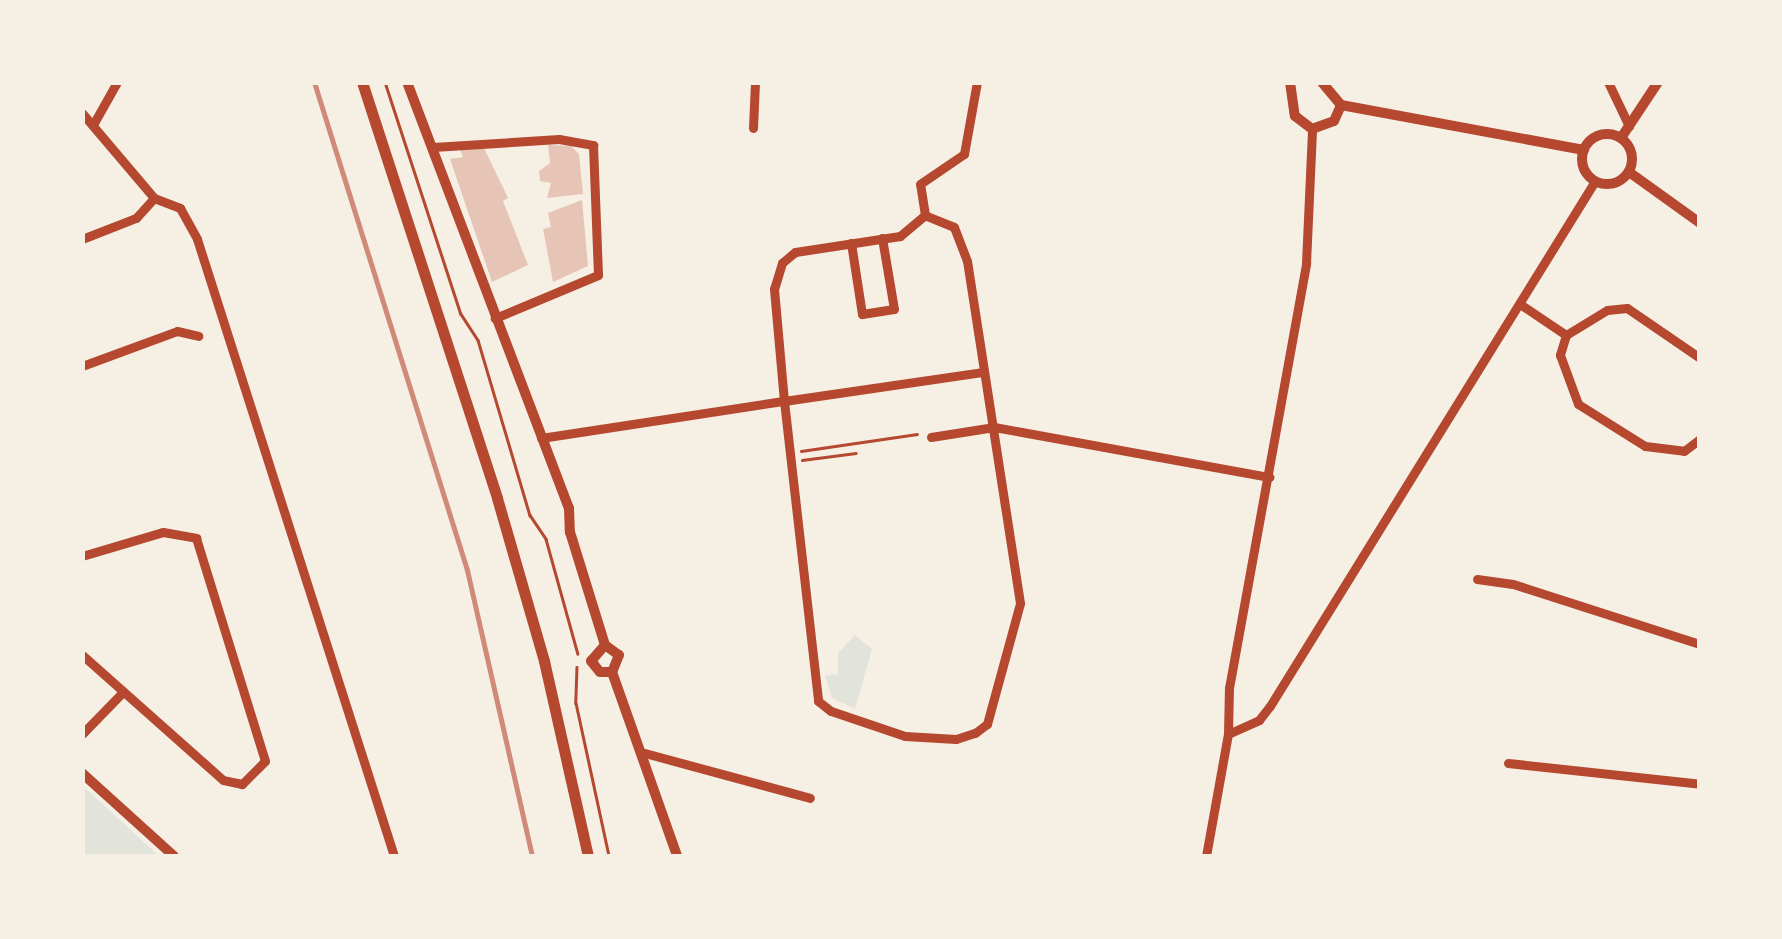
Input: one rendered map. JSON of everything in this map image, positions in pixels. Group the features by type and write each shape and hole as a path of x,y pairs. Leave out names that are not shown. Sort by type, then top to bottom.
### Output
{"main road":[{"path":"362,82 497,498 544,661 588,856"}],"street":[{"path":"94,123 117,82"},
{"path":"407,82 569,508 570,532 605,645 619,655 612,672 677,856"},
{"path":"752,128 755,82"},
{"path":"925,215 920,184 964,154 977,82"},
{"path":"1290,82 1294,116 1312,129"},
{"path":"1322,82 1341,105 1584,150"},
{"path":"1608,82 1629,126"},
{"path":"1621,138 1658,82"},
{"path":"1312,129 1334,121 1341,105"},
{"path":"82,113 154,198 180,208 197,240 394,856"},
{"path":"1206,856 1228,734 1229,688 1306,263 1312,129"},
{"path":"1602,134 1621,138 1632,154 1628,172 1617,182 1596,181 1584,168 1584,150 1602,134"},
{"path":"433,148 559,139 593,145 598,276 495,318"},
{"path":"1628,172 1700,222"},
{"path":"1228,734 1259,720 1270,706 1596,181"},
{"path":"82,239 136,218 154,198"},
{"path":"925,215 954,228 967,261 982,372 994,427 1018,618 987,724 956,739 905,736 830,711 818,700 774,276 795,252 900,236 925,215"},
{"path":"851,243 862,314 894,310 882,238"},
{"path":"1520,304 1566,336"},
{"path":"1700,358 1628,308 1608,310 1566,336 1560,355 1578,404 1644,446 1684,451 1700,439"},
{"path":"82,366 176,331 198,336"},
{"path":"541,438 982,372"},
{"path":"931,437 994,427 1269,478"},
{"path":"82,556 163,532 196,538 265,762 242,784 224,780 82,655"},
{"path":"1477,580 1513,584 1700,644"},
{"path":"605,645 591,661 600,672 612,672"},
{"path":"82,734 122,693"},
{"path":"641,752 810,798"},
{"path":"1508,762 1700,784"},
{"path":"82,773 174,856"}],"path":[{"path":"384,82 461,314 478,340 530,515 550,552 578,651 576,702 609,856"},
{"path":"800,451 844,445"},
{"path":"791,462 856,453"}],"shaded area":[{"path":"855,635 872,649 855,709 832,698 825,676 838,674 838,653"},
{"path":"83,786 159,856 83,856"}],"building":[{"path":"548,145 571,146 579,154 583,194 547,198 551,183 540,181 539,171 550,163"},
{"path":"483,146 508,198 503,201 528,265 492,282 450,159 463,157 459,147"},
{"path":"582,200 588,266 553,282 543,229 551,227 548,213"}],"railway":[{"path":"314,82 467,570 532,856"}]}
